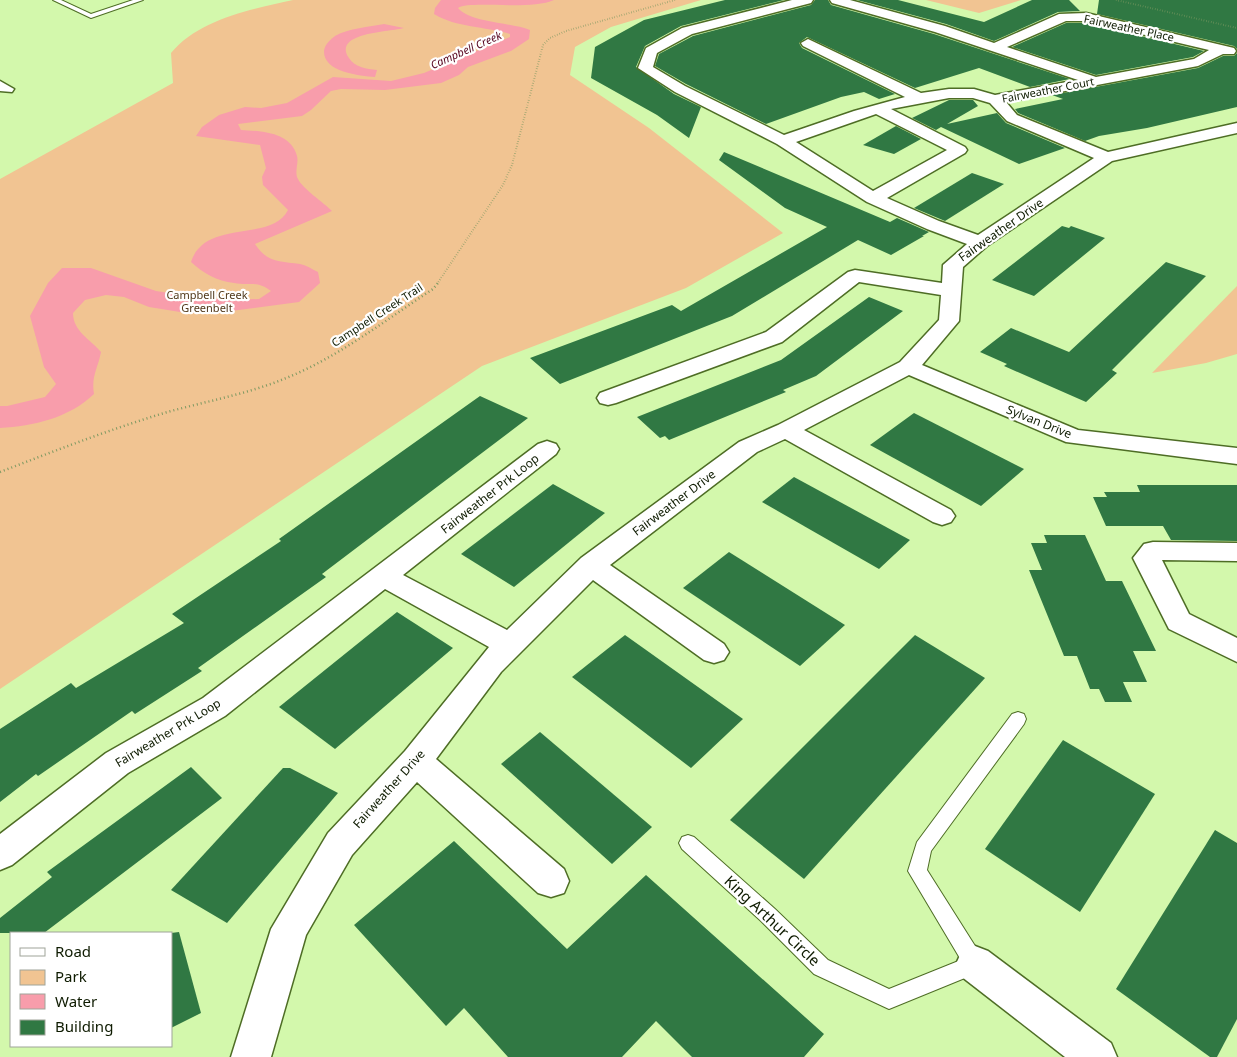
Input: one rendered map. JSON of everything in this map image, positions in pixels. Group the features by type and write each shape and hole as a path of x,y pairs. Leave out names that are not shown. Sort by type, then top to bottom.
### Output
{"street":[{"path":"807,0 687,31 651,51 645,68 680,89 783,141 873,198 933,225 980,242"},
{"path":"836,0 940,29 1095,81"},
{"name":"Fairweather Place","path":"996,47 1064,17 1086,17 1237,53"},
{"path":"808,43 918,97"},
{"name":"Fairweather Court","path":"995,100 1198,62 1222,49"},
{"path":"783,141 918,97 952,93 983,93 995,100"},
{"name":"Fairweather Court","path":"995,100 1012,118 1106,157"},
{"path":"873,198 959,150 878,110"},
{"name":"Fairweather Drive","path":"251,1057 289,929 340,844 416,761 490,664 591,565 748,447 786,430 908,367 949,321 953,265 980,242 1106,157 1237,128"},
{"path":"608,398 774,337 855,276 906,285 951,290"},
{"name":"Sylvan Drive","path":"908,367 1074,437 1237,456"},
{"path":"786,430 942,516"},
{"name":"Fairweather Prk Loop","path":"0,854 117,763 214,706 385,577 547,449"},
{"path":"1237,552 1153,551 1147,558 1178,621 1237,651"},
{"path":"591,565 714,652"},
{"path":"385,577 510,645"},
{"path":"416,761 551,882"},
{"path":"975,964 1097,1057"}],"lane":[{"path":"56,0 91,16 140,0"},
{"path":"975,964 917,871 923,848 1018,719"},
{"name":"King Arthur Circle","path":"688,843 768,915 821,967 889,999 975,964"}],"path":[{"name":"Campbell Creek Trail","path":"0,472 96,435 172,411 245,393 292,376 328,357 433,289 454,261 506,178 512,165 543,45 550,38 566,31 675,0"},
{"path":"1116,0 1237,28"}],"green space":[{"name":"Campbell Creek Greenbelt","path":"293,0 701,0 611,27 575,47 570,75 649,128 783,233 686,288 482,366 0,689 0,179 173,83 171,53 196,32 227,17"},
{"path":"926,0 1021,0 979,13"},
{"path":"1237,286 1237,354 1206,363 1152,373"}],"water":[{"path":"441,0 554,0 530,5 475,5 458,8 472,17 530,30 529,39 511,51 468,67 459,75 441,83 385,90 341,89 331,91 302,116 238,124 241,130 274,134 289,142 297,156 296,173 300,183 332,211 255,244 269,258 309,267 318,272 320,283 299,302 216,313 180,312 149,307 124,297 106,295 85,300 73,313 79,330 101,352 94,377 94,394 74,409 62,415 38,423 0,428 0,406 45,397 56,384 44,367 30,316 48,283 62,268 91,268 156,291 189,296 227,300 259,299 271,291 257,284 240,284 216,278 200,270 191,262 199,248 210,240 224,235 268,226 280,220 288,210 263,185 262,177 266,168 260,145 196,136 202,127 219,115 245,107 261,108 287,103 333,77 391,81 424,73 510,37 510,34 500,31 443,19 434,14 435,8"},
{"path":"384,24 404,28 376,32 356,38 349,43 346,49 349,58 354,64 377,70 375,77 343,72 329,64 325,58 325,46 335,36 353,29"}],"building":[{"path":"725,0 784,0 681,26 645,46 636,67 674,94 701,107 689,138 657,115 591,78 595,47 644,20"},
{"path":"815,0 828,0 831,5 934,34 1070,79 1030,87 979,68 915,88 807,37 799,43 802,48 895,94 879,99 864,92 841,97 766,124 686,84 655,66 659,54 693,36 811,5"},
{"path":"857,0 898,0 984,22 1032,0 1069,0 1080,11 1058,12 994,41 946,24"},
{"path":"1099,0 1237,0 1237,49 1234,46 1097,14"},
{"path":"1066,23 1086,23 1204,51 1193,57 1096,75 1012,47"},
{"path":"1237,53 1237,107 1147,128 1099,136 1085,141 1018,113 1015,109 1063,99 1052,95 1198,68 1223,56 1234,56"},
{"path":"949,100 973,100 978,106 947,124 997,113 1006,123 1065,148 1019,164 941,127 936,130 912,118"},
{"path":"896,126 921,139 894,154 863,145"},
{"path":"724,152 890,222 897,218 929,232 891,255 858,240 732,316 560,384 530,358 672,305 681,311 827,227 785,208 719,160"},
{"path":"972,173 1004,184 945,221 914,208"},
{"path":"1062,226 1069,228 1071,226 1105,238 1034,296 992,280"},
{"path":"1166,262 1206,276 1112,370 1117,373 1086,402 1004,366 1007,364 980,352 1011,328 1069,352"},
{"path":"869,297 903,311 816,376 783,390 786,392 669,440 665,436 660,438 637,417 781,360"},
{"path":"480,396 528,418 322,574 326,577 198,668 202,671 135,714 132,711 38,776 36,774 0,802 0,729 71,683 76,688 184,623 172,614 281,541 279,539"},
{"path":"914,413 1024,469 981,506 870,445"},
{"path":"794,477 910,540 879,569 762,502"},
{"path":"553,484 605,513 514,587 461,554"},
{"path":"1137,485 1237,485 1237,541 1171,540 1163,526 1106,526 1093,497 1107,497 1104,492 1140,492"},
{"path":"1044,535 1085,535 1106,581 1122,581 1156,651 1133,651 1147,682 1123,682 1132,702 1105,702 1099,689 1090,689 1077,656 1064,656 1029,570 1042,570 1031,543 1047,543"},
{"path":"729,552 845,625 800,666 683,588"},
{"path":"397,612 453,648 335,749 279,707"},
{"path":"625,635 743,719 691,768 572,677"},
{"path":"915,635 985,678 804,879 730,820"},
{"path":"540,732 652,827 612,864 501,764"},
{"path":"1063,740 1155,794 1080,912 985,849"},
{"path":"191,767 222,798 45,932 0,933 0,918 52,877 47,872"},
{"path":"283,768 290,768 338,793 227,923 171,890"},
{"path":"1215,830 1237,843 1237,1019 1217,1057 1210,1057 1116,989"},
{"path":"454,841 567,949 646,875 824,1034 804,1057 692,1057 656,1021 622,1057 508,1057 464,1008 446,1026 354,925"},
{"path":"179,932 201,1013 172,1028 172,933"}],"water label":[{"name":"Campbell Creek","path":"466,50"}]}
